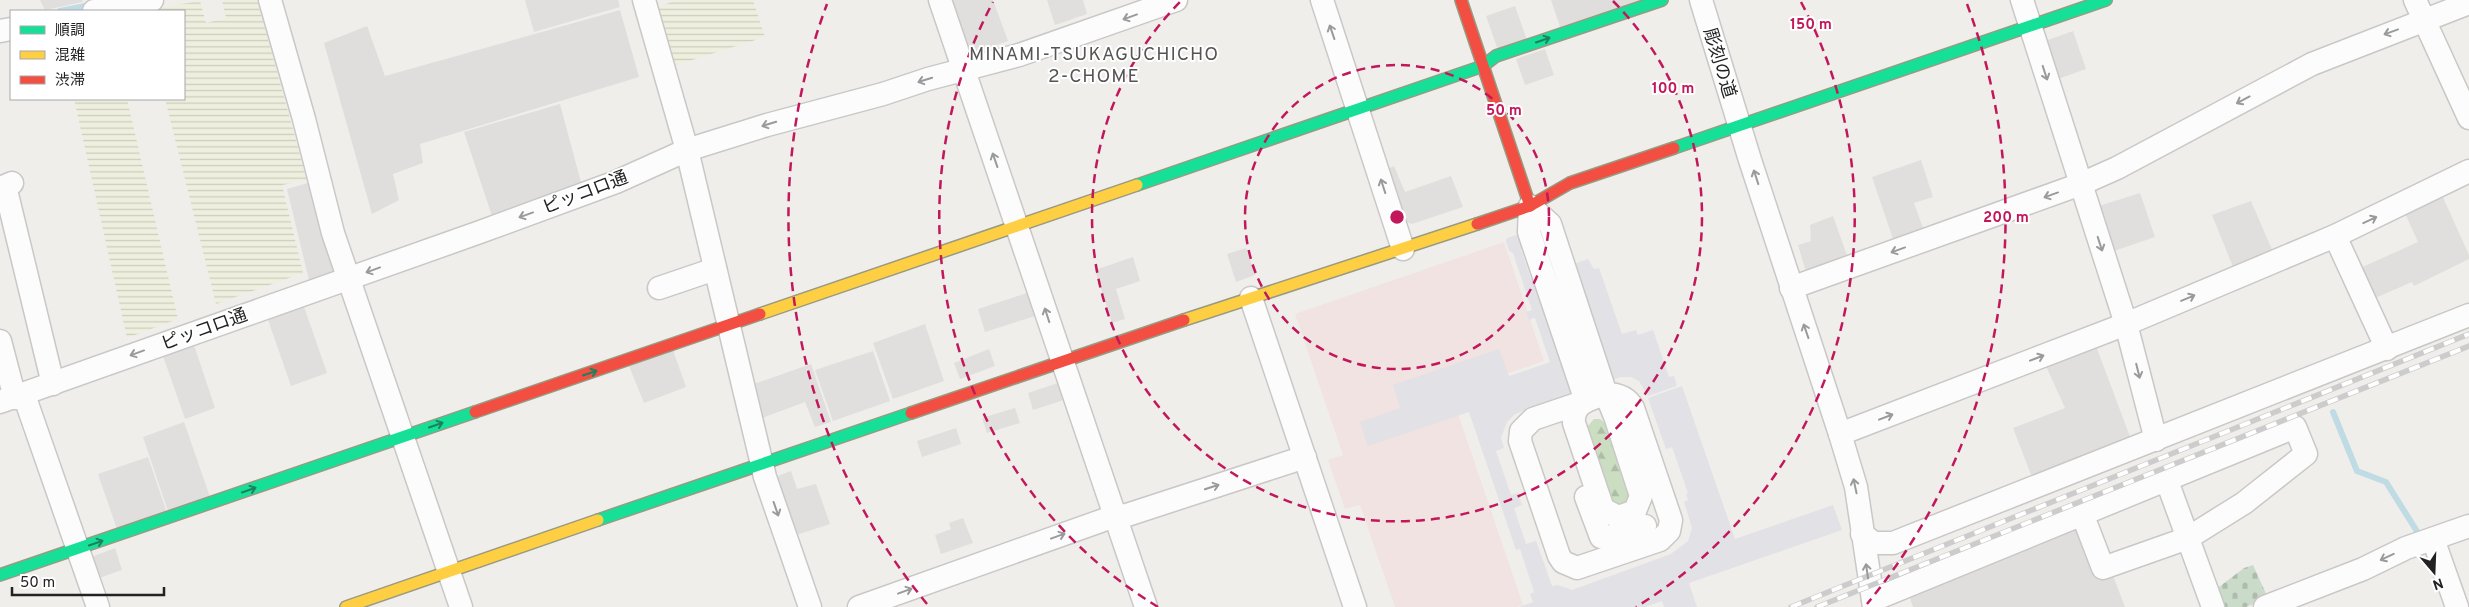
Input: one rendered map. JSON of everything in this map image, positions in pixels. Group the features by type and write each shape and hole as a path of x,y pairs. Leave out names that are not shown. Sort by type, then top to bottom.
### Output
{"street":[{"path":"99,10 152,0"},
{"path":"270,0 304,119 324,201 348,278 461,607"},
{"path":"940,0 1146,607"},
{"name":"ピッコロ通","path":"13,398 607,185 677,155 767,125 1019,56 1176,0"},
{"path":"1322,0 1403,249"},
{"path":"1461,0 1530,206 1550,224 1596,397"},
{"path":"0,576 1483,66 1496,56 1662,0"},
{"name":"彫刻の道","path":"1701,0 1856,487 1873,604"},
{"path":"2022,0 2126,324 2156,440"},
{"path":"346,607 1062,361 1530,206 1570,182 1740,126 2106,0"},
{"path":"648,1 677,155 709,271 730,325 761,463 810,607"},
{"path":"1792,288 2081,184 2117,168 2312,64 2419,10 2469,3"},
{"path":"2419,10 2469,118"},
{"path":"1840,434 2126,324 2335,236 2469,171"},
{"path":"12,183 5,186 53,384"},
{"path":"2335,236 2387,349"},
{"path":"659,288 709,271"},
{"path":"1251,298 1305,456 1353,606"},
{"path":"1862,534 1874,542 1893,543 2469,315"},
{"path":"0,340 13,398 78,549 98,607"},
{"path":"1620,396 1631,403 1672,520 1668,531 1660,540 1577,568 1563,562 1559,556 1519,435 1524,427 1533,420 1596,397 1620,396"},
{"path":"1873,604 2295,427 2306,454 2244,503 2188,538 2103,568 2083,516"},
{"path":"1565,437 1601,537 1605,538 1645,526"},
{"path":"859,607 1115,516 1127,515 1305,456"},
{"path":"2167,481 2213,607"},
{"path":"2264,607 2469,526"},
{"path":"2433,539 2457,607"}],"shaded area":[{"path":"40,0 82,0 83,2 45,10"},
{"path":"525,0 618,0 620,7 534,32"},
{"path":"950,0 993,0 1008,41 973,53 967,50"},
{"path":"1047,0 1083,0 1087,14 1055,25"},
{"path":"1551,0 1641,0 1560,27"},
{"path":"1515,6 1527,40 1498,50 1486,16"},
{"path":"620,10 639,77 420,144 423,163 393,174 399,200 372,214 324,43 367,26 385,76"},
{"path":"2073,31 2086,69 2058,79 2045,41"},
{"path":"1545,49 1554,75 1525,85 1516,59"},
{"path":"560,104 582,186 492,216 464,132"},
{"path":"1921,160 1933,197 1914,203 1924,231 1894,242 1872,177"},
{"path":"1394,166 1405,192 1451,176 1463,207 1412,224 1402,220 1387,169"},
{"path":"311,182 334,271 309,280 287,189"},
{"path":"2140,193 2155,237 2114,251 2099,206"},
{"path":"2441,193 2469,255 2469,259 2414,286 2412,282 2373,299 2358,269 2418,242 2404,211"},
{"path":"2251,201 2273,252 2233,267 2212,215"},
{"path":"1833,216 1849,261 1807,275 1798,245 1811,241 1810,225"},
{"path":"1516,235 1520,236 1523,246 1521,250 1531,279 1588,259 1594,269 1599,268 1622,334 1636,330 1638,335 1653,330 1669,377 1674,376 1677,386 1648,396 1639,381 1631,377 1621,377 1515,414 1507,422 1501,438 1504,448 1496,451 1511,495 1518,493 1522,505 1514,508 1526,544 1536,541 1552,586 1558,585 1572,590 1671,554 1688,541 1692,528 1684,502 1688,500 1686,494 1688,493 1672,447 1666,449 1648,398 1682,386 1735,539 1833,505 1842,530 1689,583 1697,607 1664,607 1662,601 1645,607 1519,607 1533,602 1530,594 1534,592 1520,549 1516,550 1469,412 1368,446 1360,422 1400,408 1393,385 1499,349 1509,376 1550,362 1535,318 1529,320 1526,312 1532,310 1513,253 1509,251 1506,241 1507,238"},
{"path":"1504,242 1544,361 1451,393 1523,605 1517,607 1395,607 1360,505 1345,509 1328,460 1343,455 1295,314"},
{"path":"1246,248 1255,275 1236,282 1227,254"},
{"path":"1133,257 1140,281 1116,289 1125,319 1112,323 1095,270"},
{"path":"1030,292 1038,315 985,332 978,309"},
{"path":"302,301 327,373 291,386 266,314"},
{"path":"925,324 944,381 893,399 873,343"},
{"path":"193,342 215,408 185,419 162,353"},
{"path":"2096,346 2132,442 2033,480 2013,428 2065,408 2045,364"},
{"path":"989,349 995,366 960,379 954,363"},
{"path":"673,350 686,387 644,403 629,366"},
{"path":"873,351 890,401 833,421 815,370"},
{"path":"811,364 831,422 815,427 805,402 762,418 754,384"},
{"path":"1058,383 1064,400 1033,410 1028,393"},
{"path":"1015,408 1020,423 987,433 982,418"},
{"path":"184,422 210,497 168,511 143,437"},
{"path":"956,428 961,444 922,457 917,441"},
{"path":"148,457 167,513 117,529 98,474"},
{"path":"791,471 797,489 816,484 830,524 793,536 772,478"},
{"path":"963,518 973,543 941,554 935,535 951,529 949,523"},
{"path":"2081,525 2111,570 2125,607 1913,607 1908,593"},
{"path":"115,548 122,570 93,580 86,559"}],"green space":[{"path":"222,0 257,0 307,180 282,185 303,273 216,304 165,100 185,100 185,10 143,10 200,1 206,23 226,18"},
{"path":"677,0 753,0 765,37 670,67 655,8"},
{"path":"74,100 127,100 178,319 127,338"},
{"path":"1594,419 1600,419 1606,424 1630,491 1628,502 1617,505 1613,503 1587,427"},
{"path":"2253,565 2268,598 2246,607 2221,607 2215,590 2244,568"}],"waterway":[{"path":"65,10 91,5"},
{"path":"2333,412 2357,471 2386,482 2418,533"}],"railway":[{"path":"1791,607 2469,334"},
{"path":"1817,607 2469,346"}],"traffic: fast":[{"path":"1137,185 1483,66 1496,56 1662,0"},
{"path":"1674,148 2106,0"},
{"path":"0,575 475,412"},
{"path":"598,520 911,413"}],"traffic: slow":[{"path":"760,314 1137,185"},
{"path":"1184,320 1477,224"},
{"path":"346,607 598,520"}],"traffic: jam":[{"path":"1461,0 1530,206"},
{"path":"1477,224 1530,206 1570,183 1674,148"},
{"path":"475,412 760,314"},
{"path":"911,413 1184,320"}],"district":[{"name":"MINAMI-TSUKAGUCHICHO 2-CHOME","path":"1094,64"}]}
